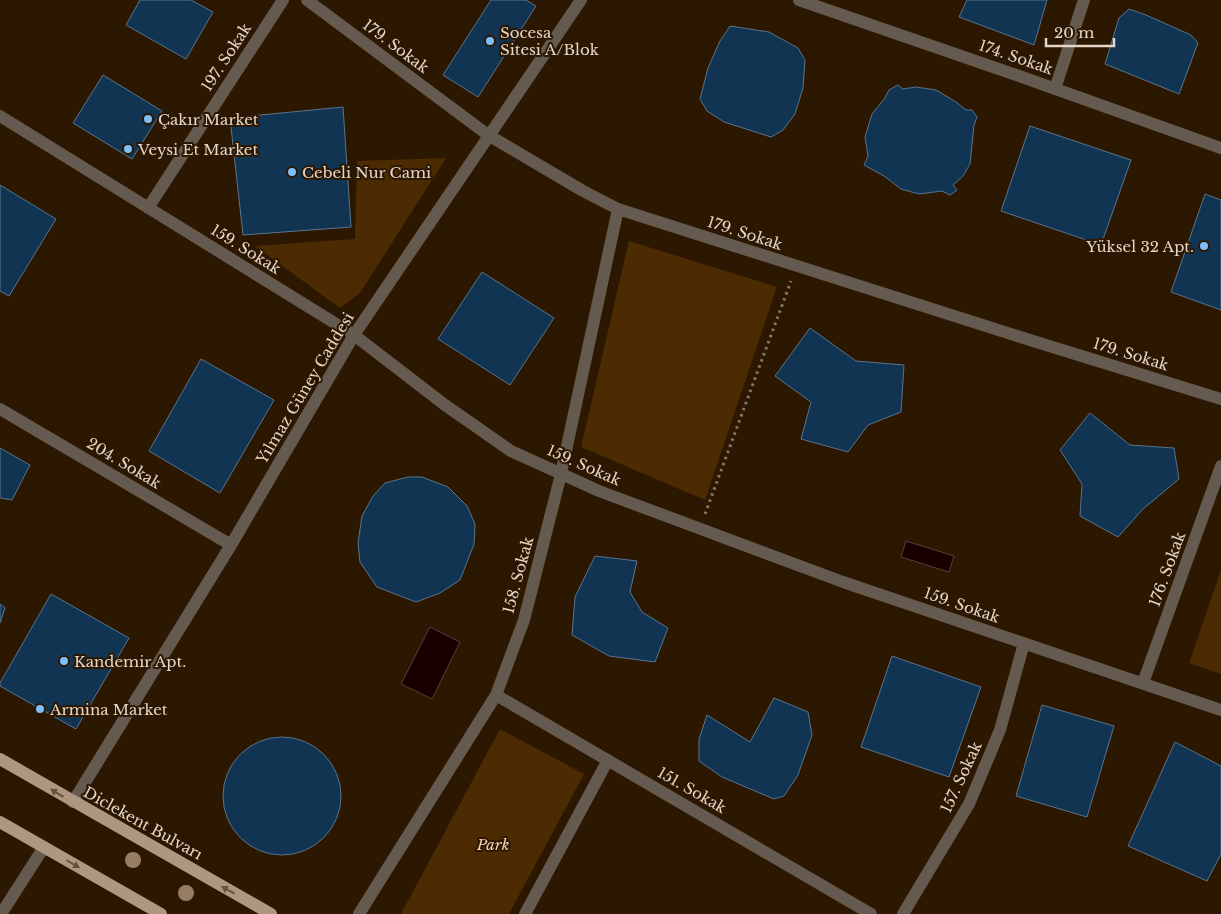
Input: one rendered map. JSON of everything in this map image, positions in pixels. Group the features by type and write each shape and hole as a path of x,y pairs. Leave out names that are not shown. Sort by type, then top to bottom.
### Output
{"main road":[{"name":"Diclekent Bulvarı","path":"0,759 271,914"},
{"path":"0,822 161,914"}],"street":[{"name":"197. Sokak","path":"148,208 282,0"},
{"name":"179. Sokak","path":"307,0 488,135 582,191 618,209 1221,399"},
{"name":"Yılmaz Güney Caddesi","path":"73,802 231,545 354,335 581,0"},
{"name":"174. Sokak","path":"799,0 1056,88 1221,148"},
{"path":"1056,88 1084,0"},
{"name":"159. Sokak","path":"0,116 354,335 445,405 511,450 599,491 843,582 1221,710"},
{"name":"158. Sokak","path":"359,914 496,695 524,620 562,474 618,209"},
{"name":"204. Sokak","path":"0,409 231,545"},
{"name":"176. Sokak","path":"1143,684 1221,466"},
{"name":"157. Sokak","path":"903,914 969,804 1000,730 1024,643"},
{"name":"151. Sokak","path":"496,695 871,914"},
{"path":"525,914 608,760"},
{"path":"1,914 44,847"}],"path":[{"path":"699,529 796,266"}],"green space":[{"path":"446,158 360,293 340,308 255,246 355,239 357,161"},
{"path":"629,241 777,287 705,500 581,447"},
{"path":"1221,570 1221,674 1189,663"},
{"name":"Park","path":"500,729 584,774 509,914 401,914"}],"shaded area":[{"path":"906,541 954,556 949,572 901,557"},
{"path":"430,627 460,642 432,699 401,684"}],"building":[{"path":"140,0 191,0 213,12 186,59 126,25"},
{"name":"Socesa Sitesi A/Blok","path":"491,0 526,0 536,6 478,97 443,75"},
{"path":"967,0 1047,0 1034,45 959,17"},
{"path":"1129,9 1191,35 1198,43 1179,94 1105,64 1119,18"},
{"path":"730,26 769,32 798,48 805,60 803,88 795,114 783,130 771,137 724,122 707,111 700,99 708,68 720,41"},
{"path":"103,75 162,111 132,159 73,123"},
{"path":"898,85 903,89 916,87 936,90 966,110 972,110 977,117 974,125 970,164 963,176 953,185 957,190 950,195 942,191 919,194 901,189 884,176 864,165 868,156 865,137 872,114 889,90"},
{"name":"Cebeli Nur Cami","path":"343,107 351,227 243,235 230,118"},
{"path":"1030,126 1131,160 1101,245 1001,211"},
{"path":"0,185 56,219 9,296 0,291"},
{"name":"Yüksel 32 Apt.","path":"1205,194 1221,200 1221,310 1171,292"},
{"path":"482,272 554,318 510,385 438,339"},
{"path":"810,328 856,361 904,365 901,412 868,425 848,452 801,439 811,402 775,376"},
{"path":"201,359 274,400 220,493 149,451"},
{"path":"1090,413 1130,445 1174,448 1179,479 1143,509 1118,537 1080,516 1082,484 1060,450"},
{"path":"0,448 30,465 12,500 0,498"},
{"path":"408,477 422,477 448,487 467,506 475,524 474,544 460,580 440,593 416,602 377,587 360,562 358,543 362,516 373,496 385,483"},
{"path":"595,556 637,561 630,592 642,612 668,628 655,662 609,656 572,635 575,597"},
{"name":"Kandemir Apt.","path":"51,594 129,638 76,729 0,686"},
{"path":"0,604 5,608 0,623"},
{"path":"892,656 981,687 949,777 861,747"},
{"path":"774,698 808,712 812,735 798,775 784,796 774,799 722,777 699,761 699,739 707,715 750,742"},
{"path":"1042,705 1114,726 1087,817 1016,796"},
{"path":"282,737 305,741 324,754 337,773 341,796 337,819 324,838 305,851 282,855 259,851 240,838 227,819 223,796 227,773 240,754 259,741"},
{"path":"1175,742 1221,766 1221,854 1207,881 1128,846"}],"place":[{"name":"Socesa Sitesi A/Blok","path":"490,41"},
{"name":"Çakır Market","path":"148,119"},
{"name":"Veysi Et Market","path":"128,149"},
{"name":"Cebeli Nur Cami","path":"292,172"},
{"name":"Yüksel 32 Apt.","path":"1204,246"},
{"name":"Kandemir Apt.","path":"64,661"},
{"name":"Armina Market","path":"40,709"}]}
